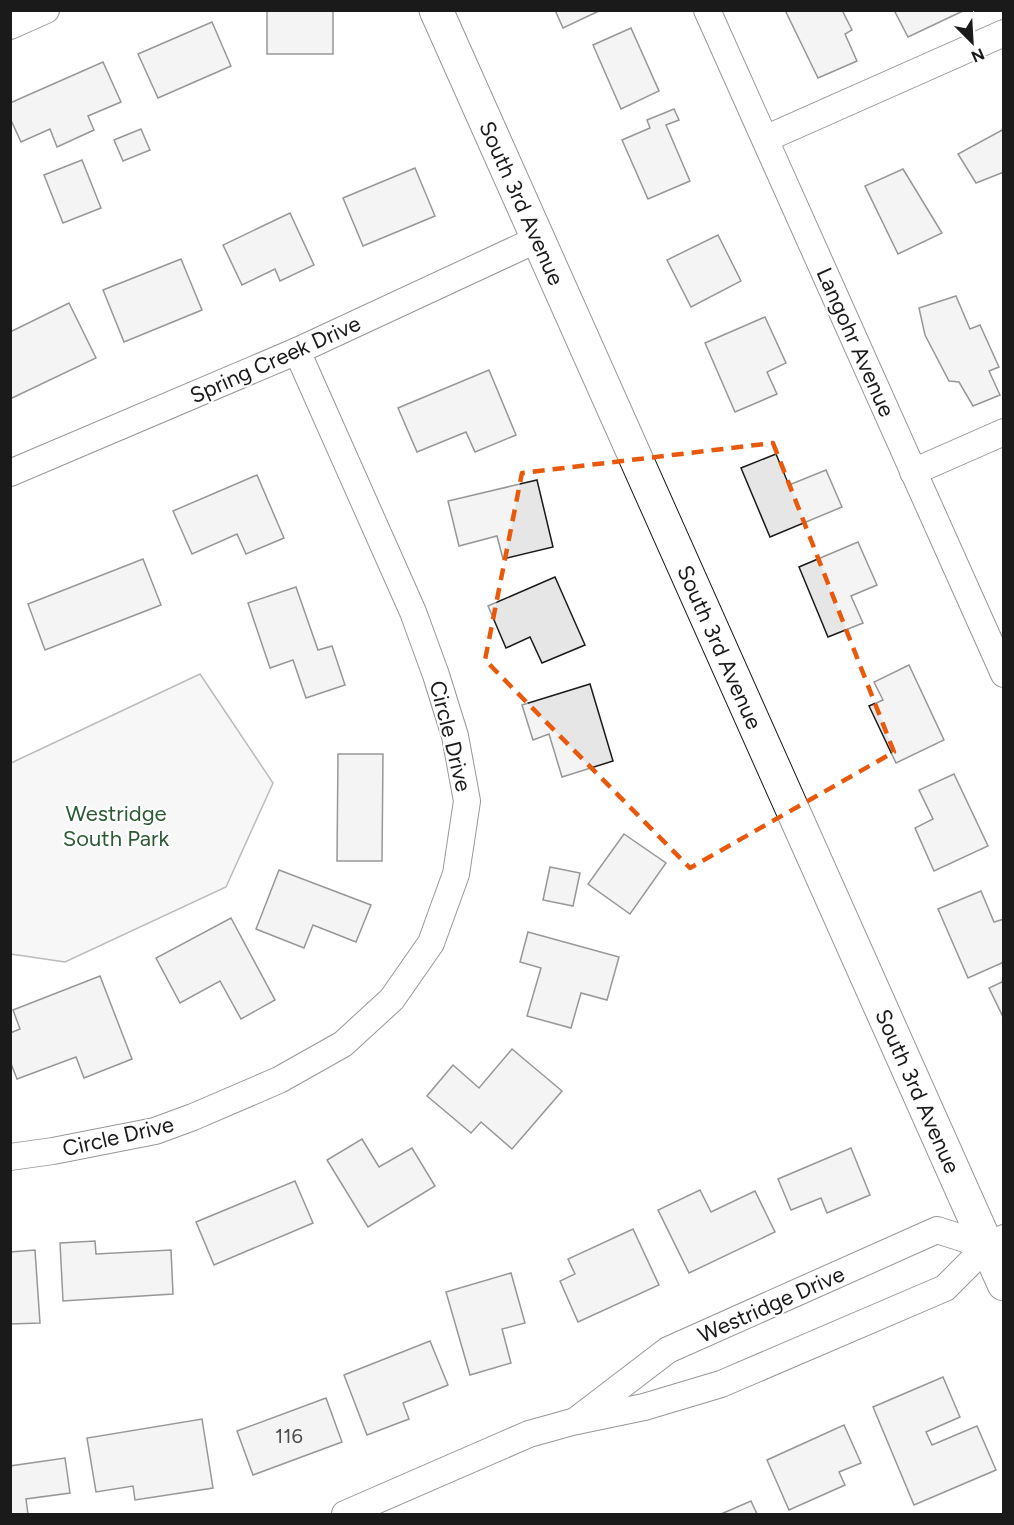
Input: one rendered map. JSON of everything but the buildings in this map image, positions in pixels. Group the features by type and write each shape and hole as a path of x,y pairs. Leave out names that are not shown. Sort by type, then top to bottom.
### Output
{"main road":[{"name":"South 3rd Avenue","path":"436,10 995,1242 1004,1284"}],"street":[{"path":"10,26 46,10"},
{"name":"Langohr Avenue","path":"707,10 1004,674"},
{"path":"765,139 1004,33"},
{"name":"Spring Creek Drive","path":"10,473 297,351 538,239"},
{"name":"Circle Drive","path":"10,1157 155,1131 279,1080 343,1044 392,999 431,943 456,874 467,801 455,736 413,612 297,351"},
{"path":"913,472 1004,432"},
{"name":"Westridge Drive","path":"572,1422 668,1350 937,1230 995,1242"},
{"name":"Westridge Drive","path":"345,1515 529,1434 572,1422 644,1407 732,1379 945,1288 995,1242"}],"highlighted area":[{"path":"773,443 894,752 690,868 485,660 522,473"}],"shaded area":[{"name":"Westridge South Park","path":"200,674 273,783 226,887 65,962 11,954 11,763"}]}
